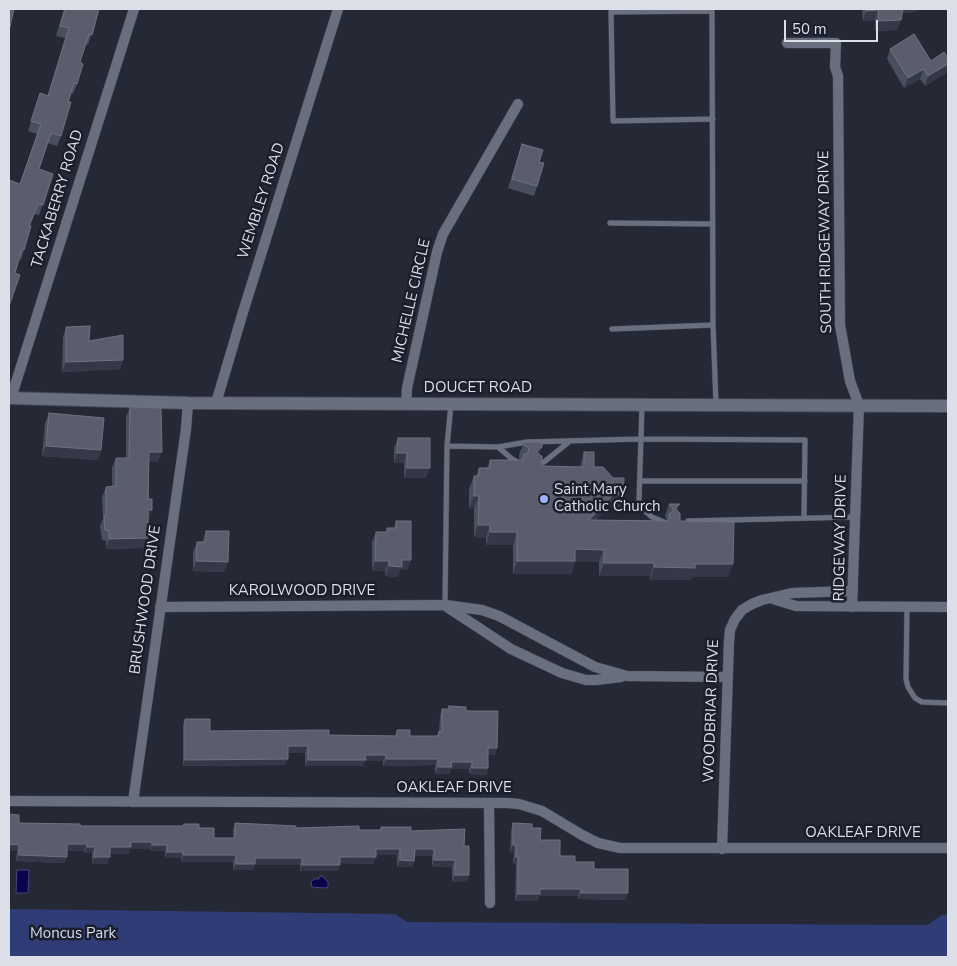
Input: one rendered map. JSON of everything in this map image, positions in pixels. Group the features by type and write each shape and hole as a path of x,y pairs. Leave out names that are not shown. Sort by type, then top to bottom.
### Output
{"street":[{"name":"TACKABERRY ROAD","path":"10,398 134,9"},
{"name":"WEMBLEY ROAD","path":"216,403 242,312 338,9"},
{"name":"SOUTH RIDGEWAY DRIVE","path":"787,43 836,43 835,67 838,76 840,325 850,381 859,405"},
{"name":"MICHELLE CIRCLE","path":"406,404 407,388 437,252 443,234 518,104"},
{"name":"DOUCET ROAD","path":"10,398 188,403 948,406"},
{"name":"BRUSHWOOD DRIVE","path":"133,802 186,429 188,403"},
{"name":"RIDGEWAY DRIVE","path":"859,405 852,607 948,607"},
{"name":"WOODBRIAR DRIVE","path":"722,849 729,641 730,630 735,619 742,610 762,600 792,593 853,591"},
{"path":"772,599 796,606 852,607"},
{"name":"KAROLWOOD DRIVE","path":"160,607 445,606 482,610 499,616 595,667 627,676"},
{"name":"KAROLWOOD DRIVE","path":"445,606 511,649 562,673 586,680 627,676 728,677"},
{"name":"OAKLEAF DRIVE","path":"9,801 519,804 542,811 598,843 611,847 635,850 948,848"},
{"path":"488,803 490,904"}],"lane":[{"path":"713,119 613,121 611,12 712,11 713,119 713,325 716,405"},
{"path":"610,223 713,224"},
{"path":"612,329 713,325"},
{"path":"445,606 447,446 451,404"},
{"path":"642,405 640,500 642,506 652,517 665,522"},
{"path":"447,446 498,447 527,442 570,441 805,440 804,518"},
{"path":"538,464 544,462 570,441"},
{"path":"498,447 520,463"},
{"path":"640,481 804,481"},
{"path":"686,521 855,517"},
{"path":"907,607 906,679 908,687 914,698 922,702 932,704 948,703"}],"green space":[{"name":"Moncus Park","path":"9,909 395,914 407,922 927,925 942,915 948,915 948,957 9,957"}],"shaded area":[{"path":"17,870 29,870 28,893 16,893"},
{"path":"322,876 328,882 328,887 312,887 311,882"}],"building":[{"path":"9,9 14,9 9,31"},
{"path":"65,9 99,9 92,35 89,34 80,62 83,64 77,84 74,83 68,102 71,102 61,136 51,133 39,169 53,174 43,205 38,204 29,226 31,226 24,250 22,249 15,273 20,275 9,306 9,180 20,184 41,124 31,121 40,93 48,96 69,28 60,26"},
{"path":"866,9 903,9 901,20 879,21 878,10 866,11"},
{"path":"914,34 931,61 944,52 948,58 948,64 928,76 924,69 908,78 890,49"},
{"path":"522,144 543,150 539,162 544,163 537,186 512,179"},
{"path":"90,326 89,341 123,335 123,360 66,362 66,327"},
{"path":"130,407 161,408 162,452 149,452 148,499 152,499 152,510 148,510 148,538 109,539 109,531 105,530 104,516 106,516 106,487 116,486 116,458 129,458"},
{"path":"49,413 104,418 101,450 46,446"},
{"path":"398,438 430,438 430,468 407,468 407,453 397,453"},
{"path":"524,442 542,442 542,447 537,451 542,456 542,466 584,467 584,452 594,452 594,467 603,467 613,478 624,478 623,495 613,495 589,520 669,521 669,514 674,510 669,504 680,504 676,508 680,513 680,521 734,522 733,564 695,564 695,568 654,567 654,563 604,563 604,550 575,549 575,561 517,561 517,532 490,532 490,525 478,525 479,496 474,496 474,476 479,476 479,468 490,468 490,460 523,460 524,454 527,454 529,450 524,445"},
{"path":"396,521 411,521 411,560 402,560 402,567 389,566 389,561 375,561 376,532 387,532 387,528 396,528"},
{"path":"206,531 229,531 228,562 196,561 197,542 206,542"},
{"path":"449,706 466,707 466,711 498,711 497,748 488,748 488,768 472,768 472,762 451,762 452,767 438,767 438,759 386,759 386,755 365,755 366,760 308,760 308,746 288,746 288,759 185,760 185,719 210,719 210,731 329,730 329,735 397,736 397,730 410,730 410,736 438,736 439,731 442,732 442,709 449,709"},
{"path":"9,814 19,815 19,823 80,824 80,826 183,826 184,824 199,824 199,828 214,828 214,838 235,838 235,823 296,826 296,828 359,826 359,830 381,830 381,827 411,827 411,831 465,829 464,846 469,846 469,875 455,875 455,860 434,860 434,849 415,849 414,861 400,860 400,849 376,849 376,857 340,857 340,865 302,865 302,858 255,858 255,864 236,864 236,855 183,855 183,852 167,852 167,845 152,845 152,842 131,842 131,847 110,847 110,857 94,857 95,847 87,847 87,844 67,844 67,857 19,855 19,845 9,844"},
{"path":"513,823 532,824 532,828 541,828 540,840 560,840 560,856 575,856 575,862 594,862 594,869 628,869 628,893 581,893 581,889 540,889 540,894 518,894 518,857 516,857 516,845 513,845"}],"place":[{"name":"Saint Mary Catholic Church","path":"544,499"}]}
